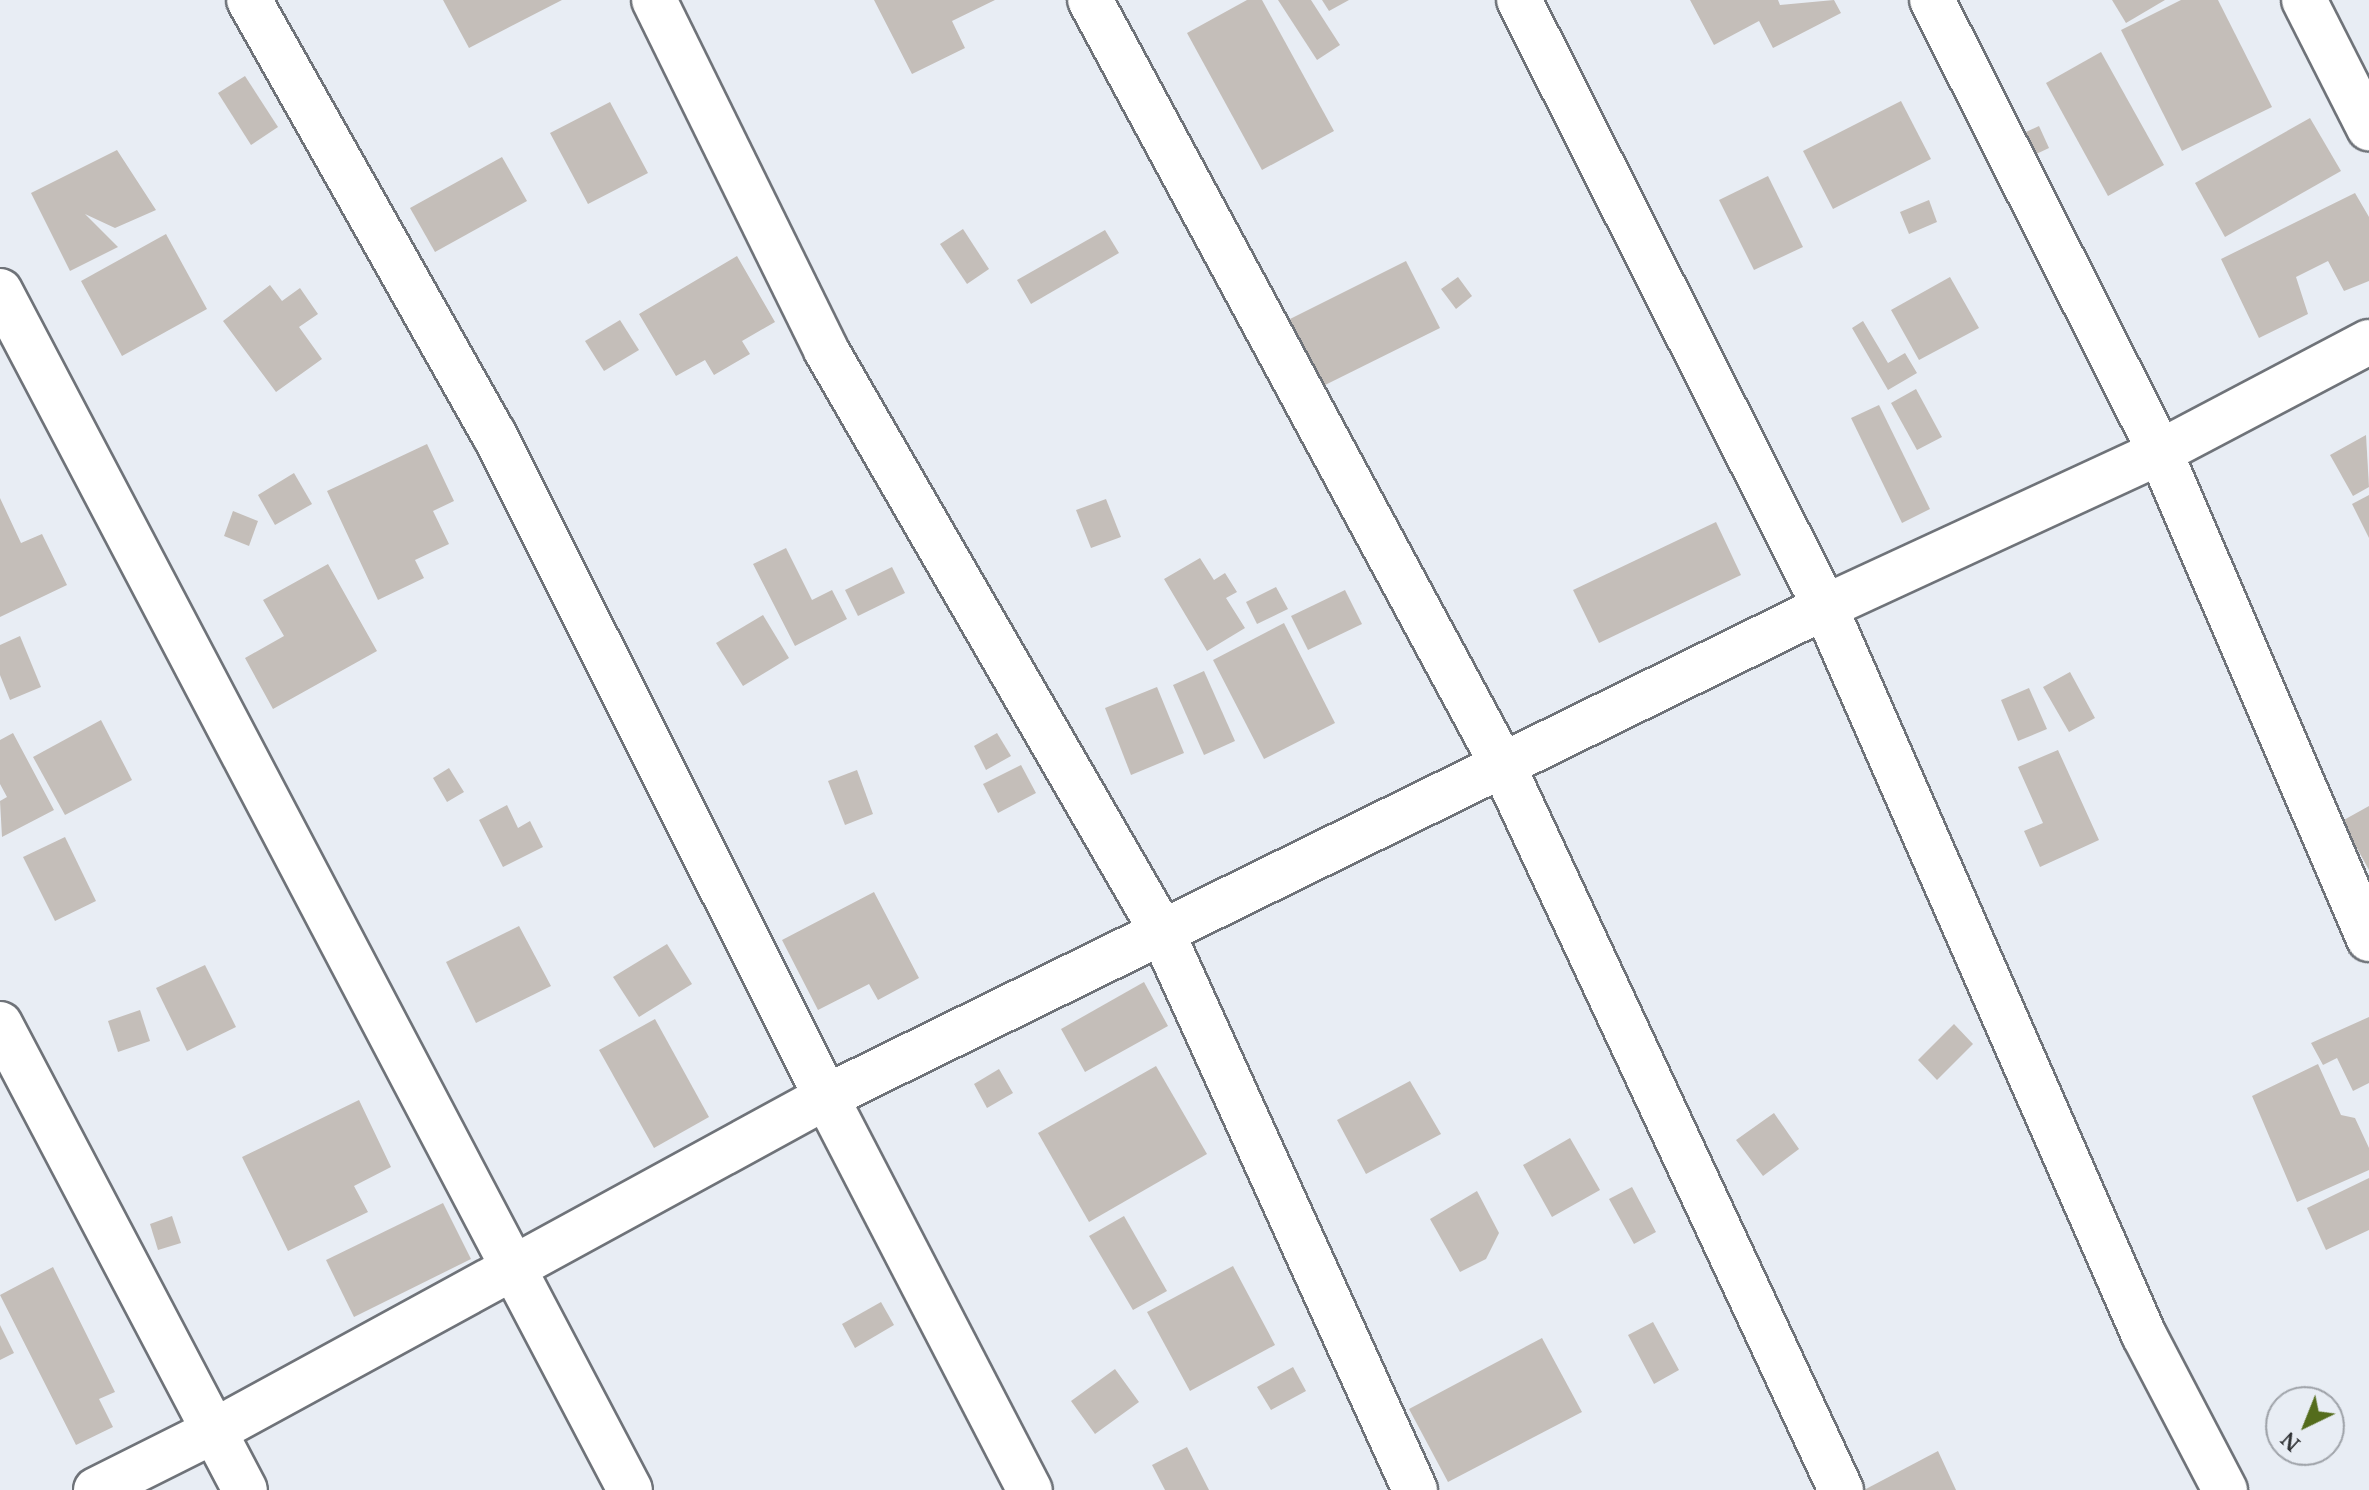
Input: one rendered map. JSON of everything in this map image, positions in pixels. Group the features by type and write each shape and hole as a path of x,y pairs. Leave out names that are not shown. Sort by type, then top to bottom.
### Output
{"street":[{"path":"249,0 494,434 826,1097 1030,1490"},
{"path":"654,0 826,350 1161,930 1415,1490"},
{"path":"1090,0 1504,768 1841,1490"},
{"path":"1519,0 1825,607 2144,1335 2225,1490"},
{"path":"1932,0 2160,452 2369,939"},
{"path":"2304,0 2369,128"},
{"path":"0,291 509,1266 630,1490"},
{"path":"96,1490 216,1430 509,1266 826,1097 1161,930 1504,768 1825,607 2160,452 2369,342"},
{"path":"0,1024 245,1490"}],"building":[{"path":"443,0 562,0 469,48"},
{"path":"874,0 995,0 952,21 965,48 912,74"},
{"path":"1247,0 1262,0 1334,131 1262,170 1187,33"},
{"path":"1278,0 1311,0 1340,45 1317,60"},
{"path":"1322,0 1349,0 1329,11"},
{"path":"1690,0 1778,0 1780,5 1834,0 1841,13 1773,48 1759,21 1714,45"},
{"path":"2112,0 2165,0 2126,23"},
{"path":"2181,0 2218,0 2272,107 2182,151 2121,30"},
{"path":"2101,52 2164,165 2108,196 2046,83"},
{"path":"245,76 278,127 251,145 218,93"},
{"path":"1901,101 1931,159 1833,209 1803,151"},
{"path":"610,102 648,173 588,204 550,133"},
{"path":"2310,118 2341,171 2225,237 2195,183"},
{"path":"2039,126 2049,148 2021,161 2011,139"},
{"path":"117,150 156,210 115,228 85,214 118,247 70,271 31,193"},
{"path":"502,157 527,201 435,252 410,208"},
{"path":"1768,176 1803,247 1754,270 1719,200"},
{"path":"2355,193 2369,217 2369,281 2344,291 2328,261 2296,277 2308,314 2259,338 2221,259"},
{"path":"1929,200 1937,222 1909,234 1900,212"},
{"path":"963,229 989,269 967,284 940,244"},
{"path":"1105,230 1119,253 1031,304 1017,280"},
{"path":"166,234 207,309 122,356 81,281"},
{"path":"737,256 775,322 742,341 750,354 714,375 705,360 676,376 639,314"},
{"path":"1406,261 1440,328 1315,390 1282,323"},
{"path":"1458,277 1472,296 1456,309 1441,289"},
{"path":"1950,277 1979,328 1919,360 1891,310"},
{"path":"270,285 282,301 300,288 318,314 299,327 322,359 276,392 223,321"},
{"path":"620,320 639,350 604,371 585,341"},
{"path":"1863,321 1888,363 1905,353 1917,373 1888,390 1852,328"},
{"path":"1916,389 1942,437 1917,450 1891,403"},
{"path":"1879,405 1930,509 1902,523 1851,418"},
{"path":"2366,435 2369,487 2353,496 2330,455"},
{"path":"427,444 454,501 433,511 449,544 415,560 424,578 378,600 327,491"},
{"path":"294,473 312,504 275,525 258,495"},
{"path":"2369,495 2369,538 2352,504"},
{"path":"0,498 21,543 42,534 67,585 0,617"},
{"path":"1106,499 1121,537 1091,548 1076,510"},
{"path":"233,511 258,521 249,546 224,536"},
{"path":"1716,522 1741,575 1599,643 1573,590"},
{"path":"786,548 812,600 832,590 847,619 795,646 753,564"},
{"path":"1200,558 1214,580 1225,573 1237,592 1226,598 1245,628 1207,651 1164,579"},
{"path":"328,564 377,651 273,709 245,658 284,636 263,600"},
{"path":"892,567 905,593 858,616 845,590"},
{"path":"1276,587 1288,609 1257,624 1246,602"},
{"path":"1345,590 1362,624 1308,650 1291,616"},
{"path":"763,615 789,658 743,686 716,643"},
{"path":"1284,623 1335,723 1264,759 1213,660"},
{"path":"20,636 41,687 10,700 0,675 0,645"},
{"path":"1204,671 1235,741 1204,755 1173,685"},
{"path":"2070,672 2095,718 2069,732 2043,687"},
{"path":"1157,687 1184,753 1131,775 1105,708"},
{"path":"2029,688 2047,729 2018,741 2001,700"},
{"path":"101,720 132,780 65,815 33,757"},
{"path":"13,733 54,810 2,837 0,801 7,797 0,784 0,740"},
{"path":"997,733 1011,756 986,770 974,746"},
{"path":"2058,750 2099,840 2040,867 2024,831 2043,823 2018,767"},
{"path":"1021,765 1036,793 998,813 983,784"},
{"path":"449,768 464,792 447,802 433,778"},
{"path":"857,770 873,814 845,825 828,781"},
{"path":"507,805 518,828 530,821 543,847 503,867 479,820"},
{"path":"2369,806 2369,870 2342,821"},
{"path":"65,837 96,901 55,921 23,857"},
{"path":"874,892 919,978 878,1000 869,984 818,1010 782,940"},
{"path":"519,926 551,986 476,1023 446,962"},
{"path":"667,944 692,984 639,1017 613,977"},
{"path":"205,965 236,1027 187,1051 156,988"},
{"path":"1144,982 1168,1026 1085,1072 1061,1029"},
{"path":"140,1010 150,1041 118,1052 108,1021"},
{"path":"2369,1017 2369,1083 2353,1091 2337,1058 2323,1065 2311,1043"},
{"path":"655,1019 709,1117 654,1148 599,1050"},
{"path":"1954,1024 1973,1044 1937,1080 1918,1060"},
{"path":"2318,1064 2341,1115 2355,1118 2369,1148 2369,1170 2297,1202 2252,1096"},
{"path":"1156,1066 1207,1154 1089,1222 1038,1133"},
{"path":"999,1069 1013,1093 987,1108 974,1084"},
{"path":"1410,1081 1441,1134 1366,1174 1337,1120"},
{"path":"359,1100 391,1167 354,1186 368,1212 288,1251 242,1157"},
{"path":"1774,1113 1799,1149 1763,1176 1736,1140"},
{"path":"1570,1138 1600,1190 1552,1217 1523,1165"},
{"path":"2369,1178 2369,1230 2326,1250 2307,1208"},
{"path":"1632,1187 1656,1232 1634,1244 1609,1199"},
{"path":"1477,1191 1499,1233 1486,1259 1460,1272 1430,1219"},
{"path":"443,1203 471,1259 354,1317 326,1260"},
{"path":"172,1216 181,1243 158,1250 150,1224"},
{"path":"1124,1216 1167,1291 1133,1310 1089,1236"},
{"path":"1233,1266 1275,1345 1190,1391 1147,1312"},
{"path":"53,1267 115,1392 99,1399 113,1427 76,1445 0,1295"},
{"path":"881,1302 894,1325 855,1348 842,1324"},
{"path":"1653,1322 1679,1370 1654,1384 1628,1335"},
{"path":"0,1325 14,1353 0,1360"},
{"path":"1542,1338 1582,1412 1448,1482 1409,1409"},
{"path":"1293,1367 1306,1391 1271,1410 1257,1387"},
{"path":"1115,1369 1139,1402 1095,1434 1071,1401"},
{"path":"1187,1447 1209,1490 1165,1490 1152,1465"},
{"path":"1938,1451 1956,1490 1864,1490"}]}
